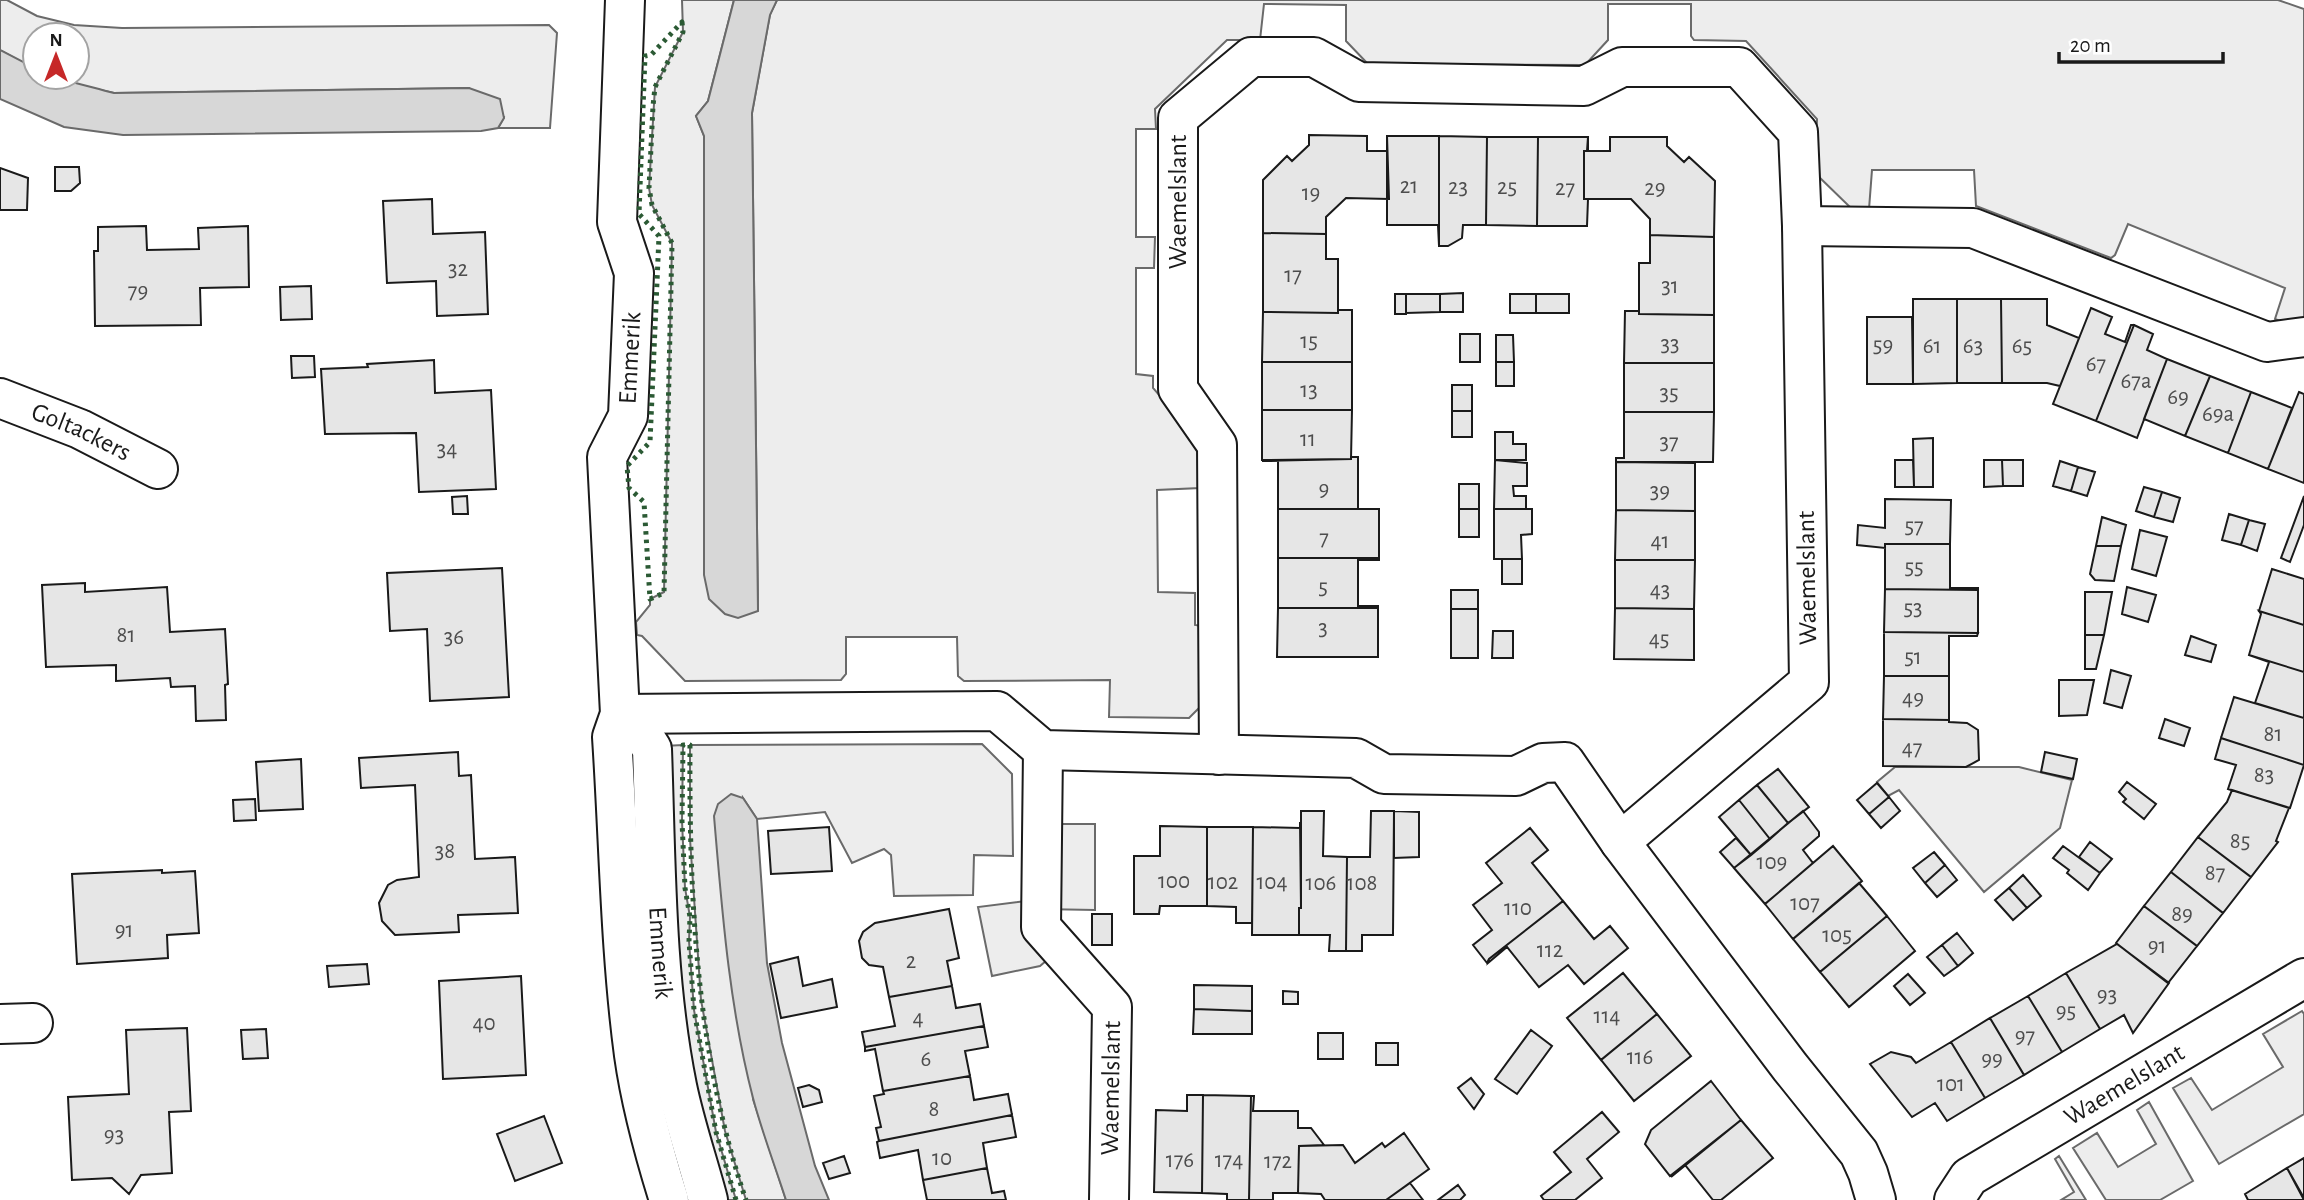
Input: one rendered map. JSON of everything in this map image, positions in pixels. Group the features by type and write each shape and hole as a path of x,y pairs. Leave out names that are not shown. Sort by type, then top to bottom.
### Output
{"street":[{"name":"Emmerik","path":"625,0 617,222 634,272 628,416 607,457 620,714 612,737 628,999 642,1101 669,1200"},
{"name":"Waemelslant","path":"1219,755 1217,445 1178,389 1178,118 1251,57 1314,57 1359,82 1584,86 1622,67 1739,67 1798,132 1802,226 1809,682 1620,842"},
{"path":"1802,226 1972,228 2267,342 2304,337"},
{"name":"Goltackers","path":"0,398 80,429 158,469"},
{"path":"620,714 997,711 1043,750 1356,758 1384,774 1516,776 1543,763 1565,762 1620,842 1790,1067 1859,1153 1876,1200"},
{"name":"Emmerik","path":"620,714 639,730 652,749 659,924 668,1018 677,1085 708,1200"},
{"name":"Waemelslant","path":"1043,750 1041,927 1112,1007 1109,1200"},
{"name":"Waemelslant","path":"1954,1200 1969,1177 2304,978"}],"shaded area":[{"path":"0,0 7,0 37,16 58,21 21,21 21,62 0,50"},
{"path":"682,0 734,0 708,101 696,116 704,136 758,610 752,113 770,14 777,0 2278,0 2304,9 2304,321 2293,326 2275,319 2285,288 2128,224 2115,255 2111,258 1976,206 1974,170 1872,170 1869,209 1854,211 1815,173 1817,119 1746,41 1694,40 1691,36 1691,4 1608,4 1608,40 1585,65 1368,64 1346,41 1346,5 1264,4 1260,40 1227,40 1155,109 1156,129 1136,129 1136,237 1155,237 1154,268 1136,268 1136,374 1153,376 1153,388 1203,446 1200,488 1157,490 1158,592 1195,593 1195,625 1202,626 1202,705 1189,718 1109,717 1110,680 964,681 958,676 957,637 846,637 846,674 841,680 685,681 642,636 637,635 636,622 650,605 650,599 664,592 672,243 652,205 649,188 655,87 683,32"},
{"path":"734,0 777,0 770,15 752,113 758,611 738,618 725,614 709,599 704,575 704,136 696,116 708,101"},
{"path":"549,25 557,33 550,128 498,128 504,117 469,88 114,93 91,88 91,26"},
{"path":"0,50 21,61 21,91 91,91 91,87 114,93 469,88 500,99 504,118 498,128 481,131 123,135 64,127 0,99"},
{"path":"982,744 1012,774 1013,856 974,855 973,895 894,896 891,855 884,849 852,863 825,812 757,819 743,798 753,1099 786,1200 746,1200 725,1131 701,1000 690,839 690,745"},
{"path":"683,745 682,821 694,1010 716,1132 736,1200 719,1200 685,1058 663,746"},
{"path":"1895,767 2019,767 2072,780 2060,828 1984,892 1899,790 1888,796 1877,782"},
{"path":"731,794 743,798 757,819 767,963 782,1043 815,1166 829,1200 786,1200 753,1098 732,993 714,816 718,804"},
{"path":"1043,824 1095,824 1095,910 1041,909 1060,949 1040,966 992,976 978,907 1041,899"},
{"path":"2302,1011 2304,1114 2219,1164 2173,1088 2191,1078 2212,1110 2283,1067 2263,1034"},
{"path":"2149,1102 2193,1181 2160,1200 2106,1200 2073,1148 2097,1133 2118,1167 2156,1144 2137,1110"},
{"path":"2059,1156 2086,1200 2061,1200 2074,1192 2055,1159"}],"building":[{"path":"1309,135 1367,136 1367,151 1387,151 1387,136 1389,199 1346,198 1326,217 1326,234 1263,233 1263,180 1287,156 1292,161 1309,145"},
{"path":"1387,136 1439,136 1439,246 1438,225 1387,225"},
{"path":"1439,136 1487,137 1486,225 1463,225 1462,238 1448,246 1439,246"},
{"path":"1487,137 1538,137 1537,226 1486,225"},
{"path":"1538,137 1588,137 1587,151 1584,151 1587,226 1537,226"},
{"path":"1588,137 1588,151 1610,151 1610,137 1667,137 1667,146 1684,162 1689,157 1715,181 1714,237 1650,235 1650,219 1631,199 1584,199 1584,151 1587,151"},
{"path":"55,167 79,167 80,183 71,191 55,191"},
{"path":"0,168 28,178 27,210 0,210"},
{"path":"432,199 433,234 485,232 488,314 437,316 436,281 387,283 383,201"},
{"path":"146,226 147,250 199,249 198,228 248,226 249,287 200,288 201,325 95,326 94,251 98,251 98,227"},
{"path":"1263,233 1326,234 1326,259 1338,259 1338,313 1263,312"},
{"path":"1650,235 1714,237 1714,315 1639,314 1639,263 1650,263"},
{"path":"311,286 312,319 281,320 280,287"},
{"path":"1463,293 1463,312 1440,312 1440,294"},
{"path":"1395,294 1406,294 1406,314 1395,314"},
{"path":"1406,294 1440,294 1440,312 1406,313"},
{"path":"1510,294 1536,294 1536,313 1510,313"},
{"path":"1536,294 1569,294 1569,313 1536,313"},
{"path":"1913,299 1957,299 1957,383 1913,384"},
{"path":"1957,299 2001,299 2002,383 1957,383"},
{"path":"2001,299 2047,299 2047,325 2079,338 2060,386 2047,383 2002,383"},
{"path":"2091,308 2112,317 2105,334 2125,342 2131,325 2134,325 2096,421 2053,404"},
{"path":"1338,310 1352,310 1352,362 1262,362 1263,312 1338,313"},
{"path":"1625,311 1639,311 1639,314 1714,315 1714,363 1624,363"},
{"path":"1867,317 1912,317 1913,384 1867,384"},
{"path":"2134,325 2153,334 2147,350 2167,359 2137,438 2096,421"},
{"path":"1460,334 1480,334 1480,362 1460,362"},
{"path":"1496,335 1513,335 1514,362 1496,362"},
{"path":"291,356 314,356 315,377 292,378"},
{"path":"2167,359 2210,376 2185,436 2144,419"},
{"path":"434,360 435,393 491,390 496,489 419,492 416,433 325,434 321,369"},
{"path":"1262,362 1352,362 1352,410 1262,410"},
{"path":"1496,362 1514,362 1514,386 1496,386"},
{"path":"1624,363 1714,363 1714,412 1624,412"},
{"path":"2210,376 2251,392 2228,453 2185,436"},
{"path":"1452,385 1472,385 1472,411 1452,411"},
{"path":"2251,392 2292,408 2268,469 2228,453"},
{"path":"2299,392 2304,394 2304,483 2268,469"},
{"path":"1262,410 1352,410 1351,459 1262,460"},
{"path":"1452,411 1472,411 1472,437 1452,437"},
{"path":"1624,412 1714,412 1713,462 1616,462 1616,458 1624,458"},
{"path":"1495,432 1513,432 1513,444 1526,444 1526,460 1495,460"},
{"path":"1933,438 1933,487 1914,487 1913,439"},
{"path":"1358,457 1358,509 1278,509 1278,461 1262,461"},
{"path":"1495,460 1527,463 1527,486 1513,486 1514,496 1526,496 1526,509 1494,509"},
{"path":"1895,460 1913,460 1914,487 1895,487"},
{"path":"1984,460 2002,460 2003,486 1984,487"},
{"path":"2002,460 2023,460 2023,486 2003,486"},
{"path":"2060,461 2078,467 2071,491 2053,486"},
{"path":"1616,462 1695,463 1695,511 1616,510"},
{"path":"2078,467 2095,472 2087,496 2071,491"},
{"path":"1459,484 1479,484 1479,509 1459,509"},
{"path":"2144,487 2162,492 2154,517 2136,511"},
{"path":"2162,492 2180,498 2173,522 2154,517"},
{"path":"467,496 468,514 453,514 452,497"},
{"path":"2304,496 2304,525 2290,562 2281,558"},
{"path":"1885,499 1951,500 1950,544 1885,544 1885,548 1857,545 1858,525 1885,528"},
{"path":"1278,509 1379,509 1379,558 1278,558"},
{"path":"1459,509 1479,509 1479,537 1459,537"},
{"path":"1494,509 1532,509 1532,534 1521,535 1522,559 1494,559"},
{"path":"1616,510 1695,511 1695,560 1615,560"},
{"path":"2229,514 2249,520 2241,545 2222,540"},
{"path":"2102,517 2126,525 2121,546 2096,546"},
{"path":"2249,520 2265,524 2257,551 2241,545"},
{"path":"2140,530 2167,537 2156,576 2132,569"},
{"path":"1885,544 1950,544 1950,588 1978,590 1885,589"},
{"path":"2096,546 2121,546 2114,581 2095,580 2090,574"},
{"path":"1278,558 1379,558 1358,560 1358,606 1378,608 1278,608"},
{"path":"1502,559 1522,559 1522,584 1502,584"},
{"path":"1615,560 1695,560 1694,609 1615,608"},
{"path":"502,568 509,697 430,701 427,629 390,631 387,573"},
{"path":"2272,569 2304,579 2304,625 2259,611"},
{"path":"85,583 85,592 167,587 170,632 225,629 228,684 225,685 226,720 196,721 195,686 171,687 170,678 116,681 116,665 46,667 42,585"},
{"path":"2127,587 2156,595 2148,622 2122,614"},
{"path":"1885,589 1978,590 1978,633 1884,632"},
{"path":"1451,590 1478,590 1478,609 1451,609"},
{"path":"2085,592 2112,592 2104,635 2085,635"},
{"path":"1278,608 1378,608 1378,657 1277,657"},
{"path":"1615,608 1694,609 1694,660 1614,659"},
{"path":"1451,609 1478,609 1478,658 1451,658"},
{"path":"2259,611 2304,625 2304,672 2249,655 2261,614"},
{"path":"1493,631 1513,631 1513,658 1492,658"},
{"path":"1884,632 1978,633 1977,636 1949,636 1949,676 1884,676"},
{"path":"2085,635 2104,635 2096,669 2085,669"},
{"path":"2191,636 2216,645 2211,662 2185,655"},
{"path":"2249,655 2304,672 2304,718 2255,703 2269,662"},
{"path":"2111,670 2131,676 2122,708 2104,703"},
{"path":"1884,676 1949,676 1949,720 1883,719"},
{"path":"2059,680 2094,680 2087,715 2059,716"},
{"path":"2234,697 2304,718 2304,765 2221,738"},
{"path":"1883,719 1949,720 1967,723 1978,730 1979,760 1966,767 1883,766"},
{"path":"2165,719 2190,728 2184,746 2159,738"},
{"path":"2221,738 2304,765 2290,808 2228,789 2236,765 2215,759"},
{"path":"458,752 459,776 471,775 475,859 515,857 518,913 458,915 459,932 395,935 382,921 379,903 388,885 397,880 419,877 415,785 361,788 359,758"},
{"path":"2045,752 2077,759 2073,779 2041,772"},
{"path":"301,759 303,809 259,811 256,762"},
{"path":"1778,769 1809,807 1788,823 1757,785"},
{"path":"2127,782 2156,804 2144,819 2123,802 2126,799 2119,792"},
{"path":"1877,783 1889,797 1869,814 1857,800"},
{"path":"1757,785 1788,823 1770,839 1739,800"},
{"path":"2232,790 2289,808 2276,841 2278,842 2251,877 2198,837 2227,802"},
{"path":"1889,797 1900,811 1881,828 1869,814"},
{"path":"255,799 256,820 234,821 233,800"},
{"path":"1739,800 1770,839 1751,855 1719,817"},
{"path":"1301,811 1324,811 1323,856 1347,857 1346,951 1329,951 1330,935 1299,935"},
{"path":"1371,811 1394,811 1393,935 1362,935 1362,951 1346,951 1347,857 1370,857"},
{"path":"1394,811 1419,812 1419,857 1394,858"},
{"path":"1803,811 1819,832 1819,836 1803,850 1813,863 1833,846 1765,904 1734,868"},
{"path":"1300,822 1301,908 1299,935 1252,935 1253,827 1300,828"},
{"path":"1160,826 1207,827 1207,906 1160,906 1159,914 1134,914 1134,856 1160,856"},
{"path":"829,827 832,871 771,874 768,831"},
{"path":"1207,827 1253,827 1252,923 1236,923 1236,907 1207,906"},
{"path":"1530,828 1548,850 1532,863 1563,901 1487,963 1473,945 1492,930 1473,905 1502,883 1486,863"},
{"path":"2198,837 2251,877 2223,913 2171,872"},
{"path":"1736,838 1751,855 1734,868 1720,852"},
{"path":"2090,842 2112,859 2100,873 2079,857"},
{"path":"1833,846 1862,881 1793,939 1765,904"},
{"path":"2063,846 2100,873 2088,890 2053,858"},
{"path":"1934,852 1945,865 1925,883 1913,868"},
{"path":"1945,865 1957,880 1937,897 1925,883"},
{"path":"162,870 162,873 195,871 199,933 167,935 168,958 77,964 72,874"},
{"path":"2171,872 2223,913 2197,946 2144,906"},
{"path":"2023,875 2041,896 2027,908 2009,888"},
{"path":"1859,883 1887,916 1820,972 1793,939"},
{"path":"2009,888 2027,908 2013,920 1995,900"},
{"path":"1563,901 1594,939 1610,926 1628,948 1584,984 1568,965 1539,987 1507,947 1488,963 1489,959"},
{"path":"2144,906 2197,946 2168,983 2116,943"},
{"path":"949,909 959,958 947,961 952,986 889,997 883,967 869,965 862,958 859,941 863,932 875,923"},
{"path":"1092,914 1112,914 1112,945 1092,945"},
{"path":"1887,916 1915,951 1849,1007 1820,972"},
{"path":"1957,933 1973,953 1958,966 1942,945"},
{"path":"2117,944 2169,983 2133,1033 2124,1015 2100,1029 2066,973"},
{"path":"1942,945 1958,966 1944,976 1927,957"},
{"path":"798,957 803,986 832,979 837,1007 781,1018 770,964"},
{"path":"367,964 369,984 329,987 327,966"},
{"path":"1623,973 1657,1014 1601,1060 1567,1018"},
{"path":"2066,973 2100,1029 2062,1052 2028,996"},
{"path":"1908,974 1925,993 1910,1005 1894,986"},
{"path":"521,976 526,1075 443,1079 439,981"},
{"path":"1194,985 1252,986 1252,1011 1194,1009"},
{"path":"952,986 956,1008 980,1004 984,1026 865,1047 862,1032 895,1026 889,997"},
{"path":"1283,991 1298,992 1298,1004 1283,1004"},
{"path":"2028,996 2062,1052 2024,1075 1990,1018"},
{"path":"1194,1009 1252,1011 1252,1034 1193,1034"},
{"path":"1657,1014 1691,1056 1634,1101 1601,1060"},
{"path":"1990,1018 2024,1075 1985,1098 1951,1042"},
{"path":"984,1026 988,1047 965,1051 970,1076 883,1091 875,1049 865,1051 865,1047"},
{"path":"187,1028 191,1111 169,1112 172,1173 141,1175 129,1194 112,1178 72,1180 68,1097 129,1094 126,1030"},
{"path":"266,1029 268,1058 243,1059 241,1030"},
{"path":"1531,1030 1552,1046 1517,1094 1495,1079"},
{"path":"1318,1033 1343,1033 1343,1059 1318,1059"},
{"path":"1951,1042 1985,1098 1947,1121 1935,1103 1912,1117 1870,1064 1891,1052 1911,1057 1916,1063"},
{"path":"1376,1043 1398,1043 1398,1065 1376,1065"},
{"path":"970,1076 974,1100 1008,1094 1012,1115 879,1141 876,1128 881,1127 874,1096 884,1094 883,1091"},
{"path":"1471,1078 1484,1094 1474,1109 1458,1088"},
{"path":"1711,1081 1741,1120 1670,1176 1645,1144 1651,1130"},
{"path":"809,1085 819,1090 822,1102 803,1107 798,1088"},
{"path":"1187,1095 1203,1095 1202,1193 1154,1192 1156,1110 1187,1111"},
{"path":"1203,1095 1251,1096 1249,1200 1227,1200 1227,1194 1202,1193"},
{"path":"1251,1096 1254,1096 1253,1111 1298,1111 1298,1128 1311,1128 1324,1145 1299,1146 1298,1193 1273,1193 1273,1200 1249,1200"},
{"path":"1602,1112 1619,1132 1587,1159 1602,1178 1575,1200 1544,1200 1541,1196 1571,1172 1554,1152"},
{"path":"1012,1115 1016,1137 983,1143 987,1168 923,1180 918,1150 880,1158 879,1141"},
{"path":"544,1116 562,1163 515,1181 497,1134"},
{"path":"1741,1120 1773,1158 1721,1200 1713,1200 1685,1165"},
{"path":"1404,1133 1429,1169 1386,1200 1325,1200 1321,1194 1298,1193 1299,1146 1343,1145 1355,1163 1382,1143 1385,1147"},
{"path":"844,1156 850,1173 829,1179 823,1163"},
{"path":"2304,1158 2304,1198 2287,1168"},
{"path":"987,1168 992,1193 1004,1191 1006,1200 927,1200 923,1180"},
{"path":"2287,1168 2304,1200 2248,1200 2245,1194"},
{"path":"1410,1183 1423,1200 1386,1200"},
{"path":"1458,1185 1465,1195 1460,1200 1438,1200"}],"hedge":[{"path":"682,22 683,32 655,87 653,106 649,188 652,205 672,243 664,593 650,599 644,502 629,488 627,466 650,442 659,236 639,214 645,56 651,55 682,22"},
{"path":"736,1200 716,1132 694,1010 682,821 683,745 690,745 694,918 706,1032 729,1145 746,1200"}]}
